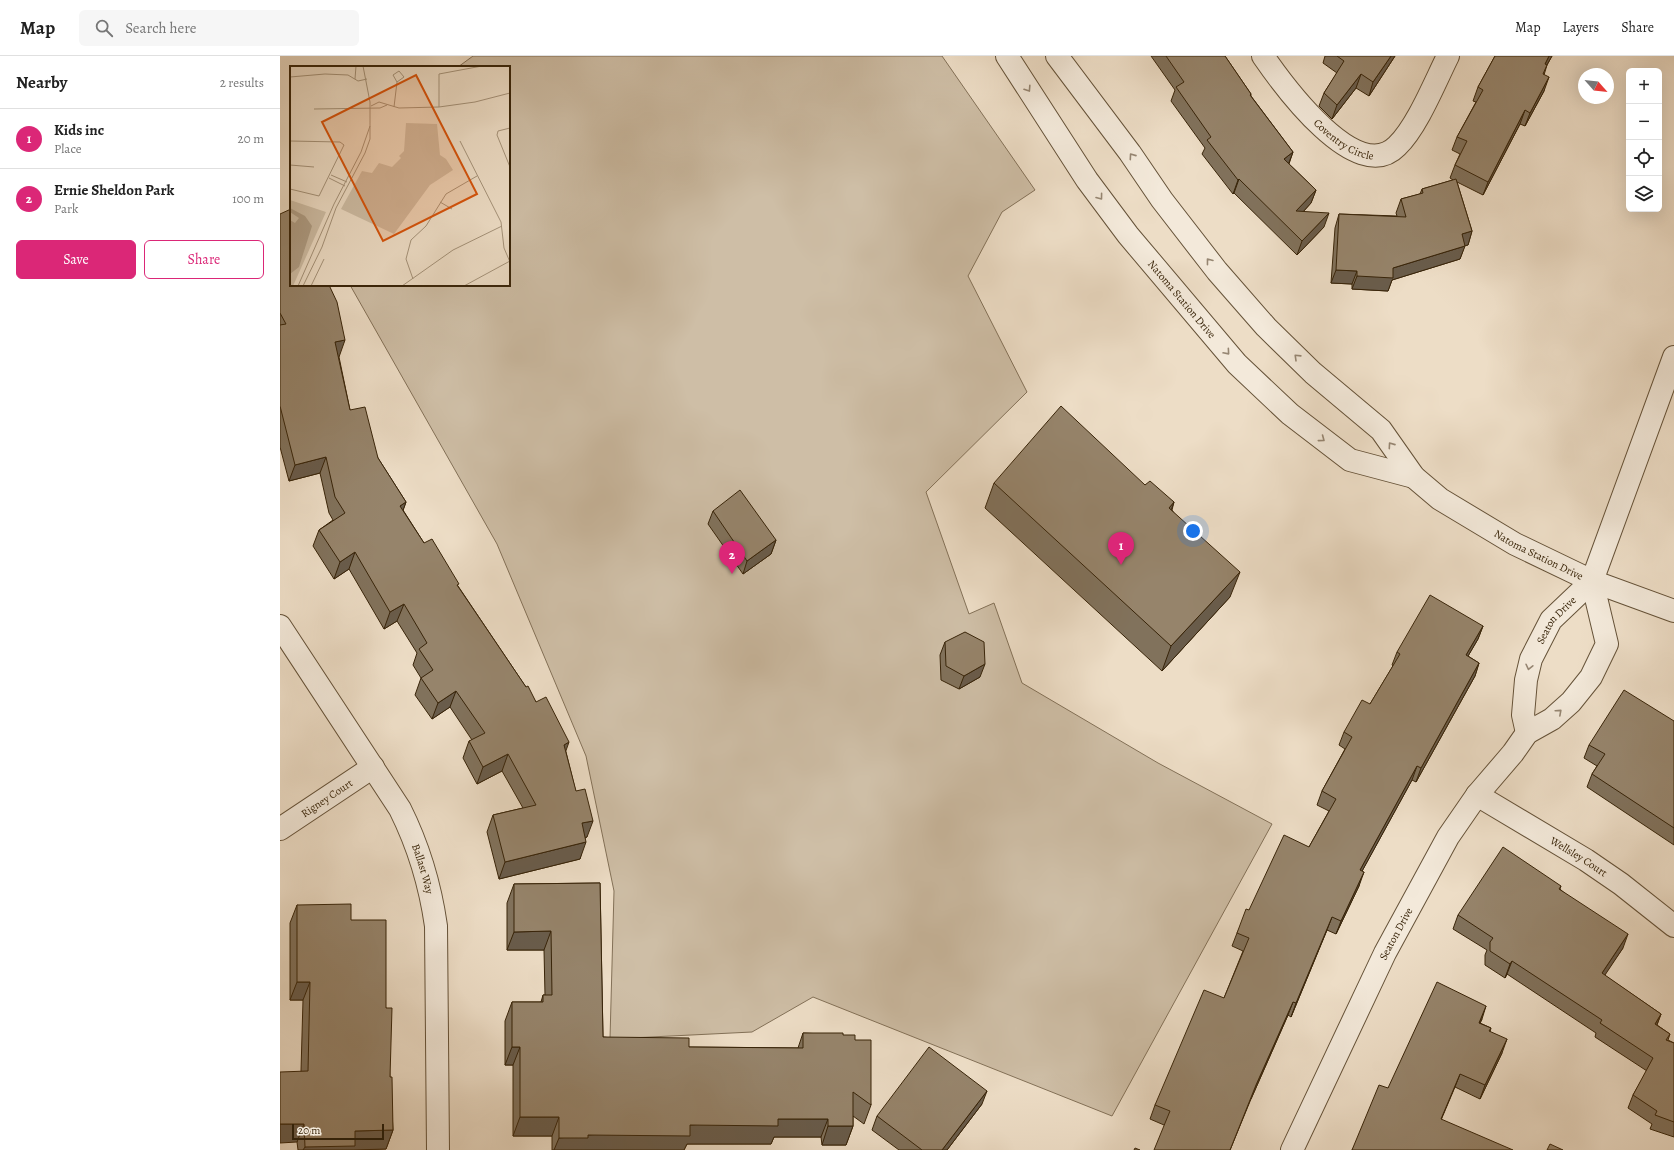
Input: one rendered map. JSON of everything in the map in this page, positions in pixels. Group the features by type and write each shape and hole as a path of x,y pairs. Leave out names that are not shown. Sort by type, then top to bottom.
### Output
{"street":[{"name":"Natoma Station Drive","path":"1007,56 1087,180 1128,235 1237,364 1290,414 1350,460 1414,477"},
{"name":"Natoma Station Drive","path":"1057,56 1130,153 1162,200 1217,271 1266,327 1303,363 1381,430 1414,477 1440,499 1515,544 1592,581 1674,611"},
{"name":"Coventry Circle","path":"1263,56 1288,92 1305,111 1343,143 1359,153 1372,157 1383,156 1397,147 1409,133 1448,56"},
{"path":"1592,581 1674,357"},
{"name":"Seaton Drive","path":"1527,733 1523,715 1526,680 1532,659 1551,620 1592,581"},
{"name":"Seaton Drive","path":"1292,1150 1385,953 1448,837 1477,795 1513,753 1527,733 1552,719 1571,702 1591,677 1607,644 1592,581"},
{"name":"Ballast Way","path":"280,626 400,809 414,837 424,866 436,926 438,1150"},
{"name":"Rigney Court","path":"280,829 373,767"},
{"name":"Wellsley Court","path":"1477,795 1586,860 1621,884 1674,926"}],"shaded area":[{"path":"473,56 942,56 1035,190 1002,212 968,276 1027,392 926,492 969,614 994,603 1022,683 1158,763 1272,824 1112,1116 813,997 752,1032 610,1039 614,891 586,756 497,544 351,286 510,286 510,66 459,66"}],"building":[{"path":"1166,56 1225,56 1251,94 1250,95 1293,152 1284,159 1316,190 1296,211 1329,213 1302,241 1239,179 1238,180 1207,140 1211,137 1176,87 1184,82"},
{"path":"1337,56 1391,56 1373,82 1361,74 1337,105 1324,93 1344,61"},
{"path":"1495,56 1549,56 1545,64 1547,65 1543,74 1549,77 1530,113 1525,110 1488,182 1455,165 1467,141 1457,137 1483,90 1478,87"},
{"path":"1456,179 1472,231 1462,234 1465,246 1393,268 1393,278 1357,276 1357,271 1336,270 1339,214 1406,217 1401,199 1423,193 1422,189"},
{"path":"290,209 290,286 329,286 337,302 345,340 335,342 350,410 365,407 378,458 406,502 400,506 424,543 432,539 459,584 457,585 526,687 528,686 536,702 546,697 569,742 564,745 576,791 585,789 593,821 582,823 586,842 505,862 493,815 536,805 508,754 483,767 469,741 485,733 456,691 438,703 421,678 433,670 419,649 427,643 404,604 390,612 355,552 340,562 319,530 345,513 335,497 326,457 295,465 280,406 280,325 286,324 280,313 280,214"},
{"path":"1061,406 1145,485 1150,481 1174,502 1169,508 1240,572 1171,646 994,483"},
{"path":"740,490 776,540 747,561 713,511"},
{"path":"1430,595 1483,626 1466,655 1479,663 1421,768 1417,766 1360,870 1364,872 1341,921 1332,917 1296,1003 1293,1002 1256,1085 1230,1150 1154,1150 1170,1111 1155,1105 1204,990 1224,998 1249,938 1237,933 1246,909 1249,910 1284,835 1309,847 1336,799 1322,791 1352,737 1344,732 1362,700 1370,704 1400,654 1397,652"},
{"path":"965,632 984,642 985,664 964,676 946,666 945,642"},
{"path":"1624,690 1674,721 1674,828 1592,774 1605,754 1589,745"},
{"path":"1503,847 1561,886 1559,889 1628,934 1602,973 1661,1014 1655,1024 1670,1034 1666,1040 1674,1043 1674,1122 1655,1115 1657,1111 1633,1095 1653,1058 1600,1023 1602,1020 1512,961 1510,964 1490,951 1490,942 1493,938 1458,915"},
{"path":"600,883 603,1037 689,1038 689,1047 803,1048 803,1033 843,1033 843,1035 855,1035 855,1040 871,1040 871,1105 853,1092 853,1126 828,1126 828,1119 778,1119 778,1126 690,1125 690,1136 588,1135 588,1138 559,1138 559,1117 520,1117 520,1047 512,1047 512,1002 543,1002 543,995 552,995 551,931 514,932 514,884"},
{"path":"351,904 351,920 386,920 386,1008 392,1008 390,1077 392,1077 393,1130 355,1131 355,1146 305,1147 304,1124 280,1124 280,1072 308,1071 310,982 297,982 297,905"},
{"path":"1437,982 1486,1006 1479,1023 1491,1028 1489,1031 1507,1039 1485,1085 1460,1074 1441,1119 1513,1150 1352,1150 1379,1085 1388,1088"},
{"path":"929,1047 987,1091 942,1150 922,1150 877,1116"},
{"path":"1550,1144 1563,1150 1547,1150"}],"place":[{"name":"Kids inc","path":"1121,565"},
{"name":"Ernie Sheldon Park","path":"732,574"}]}
